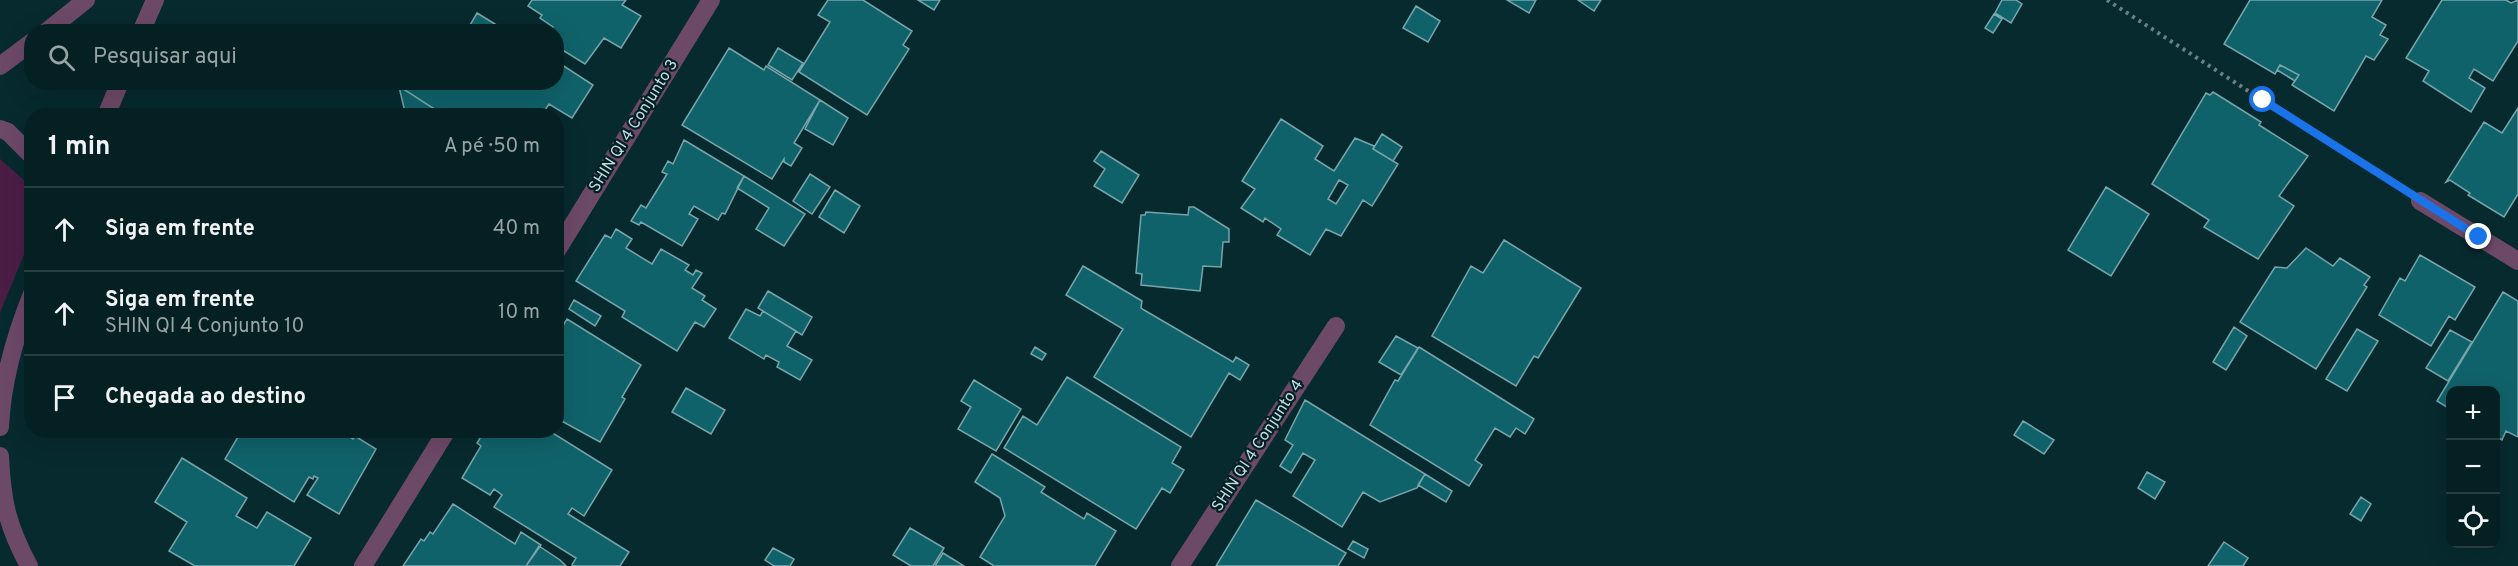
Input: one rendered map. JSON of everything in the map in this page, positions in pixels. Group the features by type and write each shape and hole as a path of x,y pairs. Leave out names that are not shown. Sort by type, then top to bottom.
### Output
{"street":[{"path":"56,24 86,0"},
{"path":"144,24 155,0"},
{"name":"SHIN QI 4 Conjunto 3","path":"564,239 711,0"},
{"path":"0,66 24,48"},
{"path":"109,108 117,90"},
{"path":"0,129 8,132 24,148"},
{"path":"2420,201 2518,261"},
{"path":"0,426 2,398 24,313"},
{"path":"0,352 21,320"},
{"name":"SHIN QI 4 Conjunto 4","path":"1180,566 1336,326"},
{"path":"363,566 442,438"},
{"path":"0,456 1,500 13,537 29,566"}],"path":[{"path":"2107,0 2420,201"}],"shaded area":[{"path":"0,159 24,180 24,254 0,313"}],"building":[{"path":"532,0 626,0 622,5 641,16 621,48 604,38 585,64 564,51 564,24 549,24 540,18 542,15 528,6"},
{"path":"828,0 863,0 912,31 903,45 909,49 867,115 799,72 830,22 818,15"},
{"path":"918,0 940,0 934,10"},
{"path":"1507,0 1536,0 1529,13"},
{"path":"1578,0 1601,0 1594,11"},
{"path":"2002,0 2016,0 2022,4 2011,23 1995,13"},
{"path":"2250,0 2382,0 2372,17 2386,25 2380,35 2388,39 2374,60 2366,56 2334,111 2292,85 2299,75 2280,65 2275,74 2224,44"},
{"path":"2442,0 2506,0 2511,3 2518,0 2518,41 2493,81 2474,69 2469,78 2485,88 2471,112 2423,81 2429,71 2406,58"},
{"path":"1416,6 1440,21 1428,42 1403,28"},
{"path":"477,13 495,24 471,24"},
{"path":"1994,14 2002,19 1993,33 1985,28"},
{"path":"729,48 764,70 766,66 820,100 794,143 802,148 791,166 784,162 784,159 772,179 682,125"},
{"path":"778,48 803,63 792,80 768,65"},
{"path":"2280,65 2299,75 2295,81 2277,70"},
{"path":"564,66 593,85 572,118 564,113 564,108 556,108 549,104 546,108 433,108 405,90 564,90"},
{"path":"400,90 405,90 433,108 404,108"},
{"path":"2213,92 2261,122 2259,125 2308,156 2279,196 2294,206 2258,259 2204,227 2209,220 2152,184 2206,93 2210,95"},
{"path":"820,100 848,118 833,145 805,129"},
{"path":"2518,108 2518,194 2504,217 2468,195 2470,193 2450,180 2446,182 2484,122 2502,133"},
{"path":"1281,119 1323,146 1315,159 1334,171 1355,138 1374,146 1373,149 1398,164 1372,206 1363,200 1341,236 1326,229 1310,255 1277,235 1281,229 1265,218 1263,222 1241,208 1255,189 1242,181","holes":["1339,180 1348,185 1336,204 1328,199"]},
{"path":"1382,134 1402,147 1393,161 1373,149"},
{"path":"684,140 744,176 725,214 722,213 718,220 694,206 689,214 698,219 682,246 641,222 639,225 631,221 641,205 646,208 667,174 662,172 668,161 673,164"},
{"path":"1101,151 1139,175 1122,203 1094,186 1105,169 1094,161"},
{"path":"810,174 830,187 812,214 793,201"},
{"path":"744,176 805,214 784,246 756,229 769,208 737,188"},
{"path":"2106,187 2149,214 2111,276 2068,250"},
{"path":"835,190 860,206 844,233 819,217"},
{"path":"1189,207 1194,207 1229,229 1229,242 1223,242 1221,267 1203,266 1200,291 1141,285 1142,274 1136,273 1141,215 1145,215 1146,212 1188,215"},
{"path":"616,229 632,239 626,248 652,264 661,249 689,265 685,270 693,275 696,270 702,273 692,288 705,296 702,300 716,309 704,327 695,322 677,351 622,317 625,311 576,281 605,235 611,238"},
{"path":"1504,240 1581,288 1538,358 1534,356 1516,386 1432,336 1471,266 1483,273"},
{"path":"2306,248 2333,266 2340,258 2370,277 2364,285 2367,287 2316,369 2240,322 2275,267 2287,268"},
{"path":"2420,255 2475,287 2455,320 2449,316 2431,346 2379,315 2400,278 2405,281"},
{"path":"1083,266 1142,301 1141,308 1144,310 1233,362 1236,357 1249,365 1240,380 1229,373 1191,437 1094,377 1123,329 1066,295"},
{"path":"768,291 812,317 802,335 758,308"},
{"path":"2503,292 2518,301 2518,437 2506,431 2502,440 2500,439 2500,386 2446,386"},
{"path":"574,300 601,316 595,326 569,309"},
{"path":"746,309 760,316 763,311 796,331 787,346 812,360 800,380 777,367 779,362 766,355 764,359 729,338"},
{"path":"567,319 641,365 622,397 625,399 600,442 564,422 564,324"},
{"path":"2234,327 2247,336 2226,370 2213,362"},
{"path":"2357,329 2378,341 2347,391 2326,379"},
{"path":"2450,330 2472,342 2448,381 2426,368"},
{"path":"1396,336 1418,348 1401,375 1379,362"},
{"path":"1035,347 1046,354 1042,360 1031,354"},
{"path":"1419,347 1534,419 1525,434 1516,428 1510,437 1495,428 1475,460 1482,465 1469,486 1370,425 1395,380 1398,381"},
{"path":"1067,377 1181,447 1172,463 1184,470 1170,493 1162,488 1136,529 1004,448 1023,416 1037,425"},
{"path":"974,380 1021,409 996,451 958,429 971,407 961,401"},
{"path":"2446,386 2446,407 2437,401"},
{"path":"686,388 725,410 711,434 672,412"},
{"path":"1305,400 1425,474 1417,488 1380,502 1363,492 1342,527 1293,496 1315,460 1303,453 1291,473 1280,466 1293,445 1285,440"},
{"path":"2023,421 2054,440 2044,454 2014,435"},
{"path":"237,438 358,438 376,449 339,514 307,495 318,478 314,476 313,479 309,477 294,502 225,459"},
{"path":"480,438 561,438 612,470 584,516 572,508 568,514 629,552 620,566 574,566 572,565 576,558 494,507 502,495 494,489 490,495 462,478 481,446 477,443"},
{"path":"992,454 1045,487 1041,492 1084,519 1087,513 1116,531 1095,566 994,566 980,557 1005,516 1000,498 975,482"},
{"path":"182,458 247,498 236,516 257,528 267,512 311,538 294,566 195,566 169,551 187,522 155,502"},
{"path":"2147,472 2165,482 2155,499 2138,488"},
{"path":"1425,474 1452,491 1446,502 1418,485"},
{"path":"2361,497 2371,504 2361,521 2350,514"},
{"path":"1256,500 1346,553 1338,566 1216,566"},
{"path":"453,504 515,544 521,532 541,545 526,566 403,566 421,539 424,541 430,532 433,534"},
{"path":"910,528 944,548 933,566 911,566 893,555"},
{"path":"1353,541 1368,549 1364,558 1348,549"},
{"path":"2224,542 2248,558 2243,566 2208,566"},
{"path":"539,546 560,560 566,566 526,566"},
{"path":"773,548 794,559 790,566 774,566 765,560"},
{"path":"943,553 964,566 935,566"}],"route":[{"path":"2263,100 2479,237"}]}
